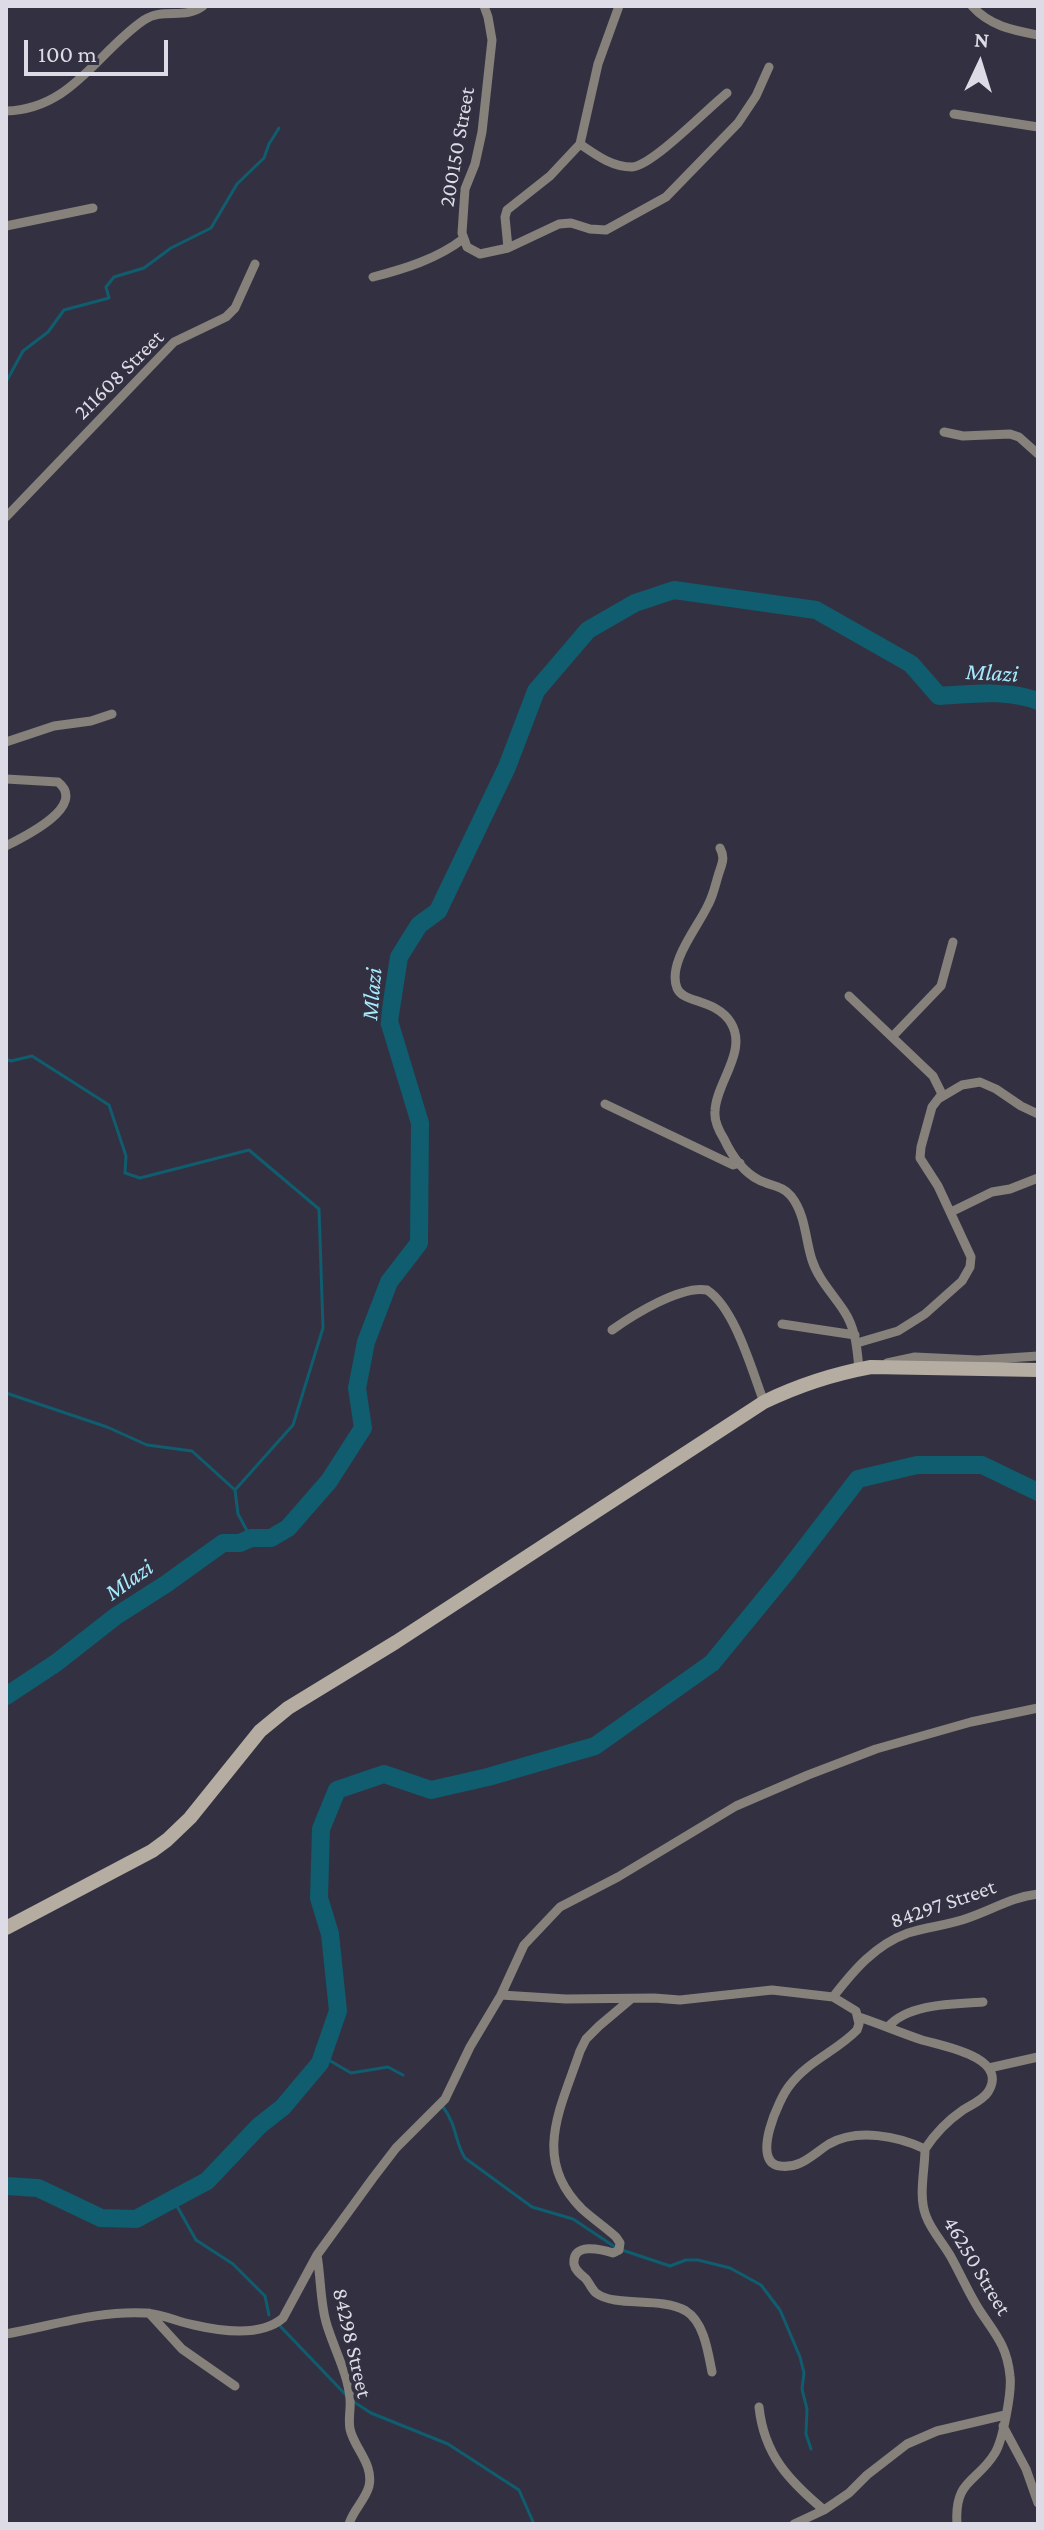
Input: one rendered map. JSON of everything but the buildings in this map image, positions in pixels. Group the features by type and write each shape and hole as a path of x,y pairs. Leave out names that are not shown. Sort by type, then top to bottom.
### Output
{"street":[{"path":"6,111 45,101 72,88 146,18 162,12 189,14 203,6"},
{"name":"200150 Street","path":"484,6 492,40 482,132 463,197 463,239 467,247 480,254 508,248 559,224 571,223 606,230 666,197 738,123 756,96 769,67"},
{"path":"508,248 507,210 550,176 580,144 598,64 619,6"},
{"path":"972,6 982,17 995,24 1038,35"},
{"path":"580,144 602,159 620,165 642,165 661,153 727,93"},
{"path":"954,114 1038,127"},
{"path":"6,226 93,208"},
{"path":"373,277 427,260 451,249 463,239"},
{"name":"211608 Street","path":"6,517 174,342 226,317 235,308 255,264"},
{"path":"944,432 963,436 1010,434 1019,437 1038,454"},
{"path":"6,742 54,726 91,721 112,714"},
{"path":"6,779 58,782 66,791 67,799 50,820 6,846"},
{"path":"720,848 724,860 703,916 686,939 675,978 676,987 681,995 712,1005 731,1023 735,1032 734,1048 715,1110 718,1127 740,1163 761,1181 779,1186 789,1193 796,1203 815,1269 846,1313 865,1368"},
{"path":"892,1037 941,986 953,942"},
{"path":"849,996 933,1076 941,1090 940,1098"},
{"path":"782,1324 856,1344 884,1337 925,1314 962,1281 970,1267 971,1257 951,1212 920,1158 932,1107 940,1098 962,1085 980,1082 1038,1114"},
{"path":"605,1104 733,1165 740,1163"},
{"path":"951,1212 992,1192 1038,1178"},
{"path":"612,1330 675,1296 692,1290 707,1290 719,1300 735,1330 764,1402"},
{"path":"6,1928 152,1851 190,1818 260,1731 288,1708 396,1642 764,1402 813,1381 915,1357 978,1360 1038,1356"},
{"path":"865,1368 1038,1370"},
{"path":"6,2334 89,2317 149,2313 216,2329 243,2331 275,2325 283,2318 317,2255 396,2148 445,2099 524,1945 560,1907 618,1877 726,1812 808,1775 876,1749 971,1722 1038,1708"},
{"name":"84297 Street","path":"833,1997 863,1961 891,1941 907,1933 972,1917 1022,1895 1038,1894"},
{"path":"501,1995 680,2000 763,1990 833,1997 851,2006 859,2017 964,2051 989,2068 992,2078 988,2093 936,2131 925,2149 899,2139 859,2136 839,2140 794,2166 778,2166 768,2158 767,2148 771,2123 784,2093 813,2062 851,2037 859,2024 859,2017"},
{"path":"631,1999 586,2039 555,2130 555,2170 580,2207 620,2243 619,2250 613,2253 589,2248 579,2251 574,2267 596,2293 628,2302 647,2301 687,2311 697,2323 705,2342 712,2372"},
{"path":"888,2027 899,2016 922,2009 983,2002"},
{"path":"989,2068 1038,2057"},
{"name":"46250 Street","path":"925,2149 922,2196 926,2216 978,2308 1000,2338 1006,2354 1011,2388 998,2448 966,2481 957,2507 957,2524"},
{"name":"84298 Street","path":"317,2255 319,2289 326,2321 351,2400 350,2431 362,2451 369,2475 369,2489 349,2524"},
{"path":"149,2313 182,2349 235,2386"},
{"path":"759,2407 767,2447 806,2494 824,2510"},
{"path":"794,2524 824,2510 849,2493 907,2444 937,2431 1005,2415"},
{"path":"1003,2426 1026,2469 1038,2503"}],"waterway":[{"path":"6,382 23,351 48,332 64,310 109,298 106,287 114,277 144,268 171,248 211,228 237,184 264,158 279,128"},
{"name":"Mlazi","path":"6,1696 223,1543 271,1538 288,1528 329,1481 363,1428 357,1388 366,1342 389,1282 419,1243 420,1123 389,1021 399,957 419,925 438,911 507,767 536,691 588,630 635,603 674,590 816,610 911,664 939,696 1001,694 1038,701"},
{"path":"6,1059 11,1061 32,1056 109,1105 126,1156 125,1173 140,1178 249,1150 319,1209 323,1328 293,1425 235,1490"},
{"path":"6,1393 107,1427 147,1445 192,1451 235,1490 238,1514 251,1538"},
{"path":"6,2186 38,2188 101,2218 136,2219 207,2181 259,2126 283,2107 320,2063 338,2011 330,1934 319,1898 321,1829 337,1790 384,1774 431,1790 595,1746 712,1663 858,1479 917,1465 982,1465 1038,1492"},
{"path":"322,2056 351,2073 388,2067 403,2075"},
{"path":"443,2107 465,2158 532,2207 573,2219 615,2247"},
{"path":"173,2199 196,2240 233,2264 265,2296 269,2315"},
{"path":"622,2250 670,2266 686,2260 698,2260 730,2268 761,2285 780,2310 800,2357 807,2409 806,2434 811,2449"},
{"path":"280,2326 346,2395"},
{"path":"351,2400 371,2413 448,2444 519,2490 534,2524"}]}
